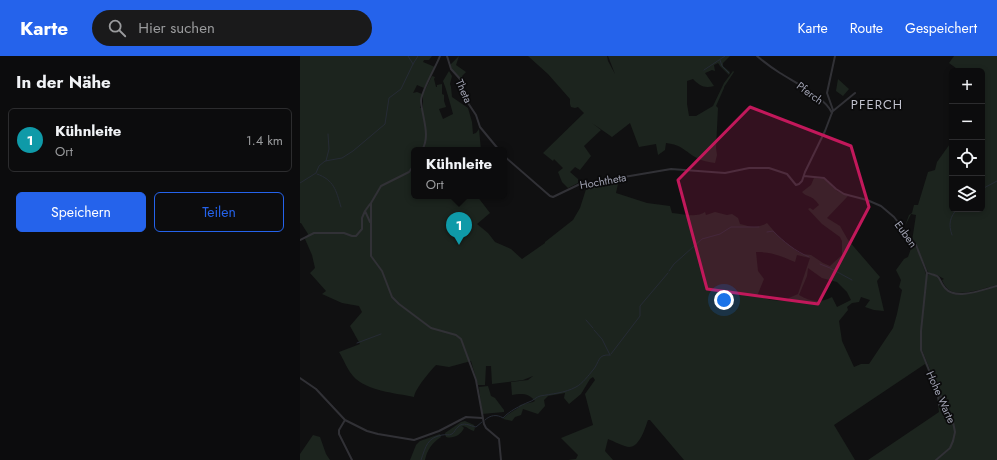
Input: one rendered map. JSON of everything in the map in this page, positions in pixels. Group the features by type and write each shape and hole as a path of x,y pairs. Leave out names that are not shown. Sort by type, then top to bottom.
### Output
{"street":[{"path":"424,147 425,133 421,98 440,56"},
{"name":"Theta","path":"447,56 451,69 461,80 464,97 476,115 480,127 497,147"},
{"name":"Pferch","path":"757,56 785,76 804,86 832,112"},
{"name":"Pferch","path":"804,176 826,131 833,109 827,93 835,56"},
{"name":"Pferch","path":"832,112 855,93"},
{"name":"Hochtheta","path":"507,159 553,197 580,184 671,170"},
{"name":"Euben","path":"671,170 725,173 749,168 769,168 787,174 796,185 799,184 804,176 824,178 839,192 867,200 887,210 916,245 927,273 921,331 921,350"},
{"path":"300,240 314,233 344,233 356,236 362,229 362,218 365,211 381,186 409,172 411,169"},
{"path":"371,203 371,256 382,272 392,297 399,304 431,328 456,335 461,339 476,380 482,418 485,427 499,439 501,460"},
{"path":"365,211 371,223"},
{"path":"927,273 936,275 940,278 945,288 951,292 959,294 997,286"},
{"name":"Hohe Warte","path":"921,350 953,422 955,432 954,441 950,448 936,460"},
{"path":"300,378 316,388 345,420 367,431 378,434 414,440 439,431 466,417 482,418"},
{"path":"938,391 939,406"},
{"path":"345,420 339,430 339,434 352,460"}],"highlighted area":[{"path":"750,107 851,146 869,207 818,304 707,289 678,180"}],"shaded area":[{"path":"300,56 432,56 429,60 424,60 423,62 435,67 424,88 417,85 413,93 417,92 422,94 420,108 423,108 423,94 432,76 435,77 436,87 437,85 442,84 442,94 444,95 446,107 439,109 443,119 453,114 443,81 449,71 452,76 450,84 452,97 468,108 472,122 473,134 479,129 481,147 411,147 411,199 479,199 490,213 477,224 488,233 495,242 511,249 522,259 545,243 573,220 580,208 588,183 606,182 619,179 616,193 647,203 670,206 672,213 698,215 705,212 706,215 715,212 727,215 732,214 738,218 740,224 747,226 757,227 767,223 779,237 798,252 811,255 830,266 842,255 842,241 840,237 822,224 808,209 810,208 813,210 819,205 814,199 802,192 811,185 814,178 824,179 837,191 848,196 827,218 840,226 848,240 880,277 877,281 884,311 865,307 870,300 861,297 859,302 852,303 847,307 848,310 839,321 842,341 854,367 861,364 869,364 893,328 902,290 899,287 901,280 896,270 904,259 908,257 913,243 918,251 927,277 927,275 932,275 939,278 944,288 950,293 967,294 997,286 997,460 937,460 951,448 950,447 935,460 868,460 939,412 936,389 925,364 834,425 855,460 684,460 650,420 648,420 642,436 633,446 627,447 608,439 605,451 613,460 568,460 576,459 578,455 561,438 593,425 585,394 595,380 593,377 590,379 581,394 569,404 564,398 565,393 548,396 544,400 545,406 538,414 523,409 521,415 515,417 512,421 503,419 520,405 535,401 533,398 525,394 512,395 511,382 528,380 533,376 523,380 492,384 491,366 486,366 485,385 478,385 471,361 449,367 436,365 420,385 414,397 373,388 365,385 353,376 339,352 360,344 350,326 362,312 359,306 342,303 322,294 326,291 310,273 315,268 312,255 305,239 308,234 301,223","holes":["756,252 781,256 795,262 797,255 810,258 798,294 789,298 787,301 771,300 757,296 764,279 758,271","808,268 822,278 837,282 847,292 851,300 837,307 832,297 816,301 799,295 807,276","921,331 922,350 938,389 921,352"]},
{"path":"459,56 456,65 466,72 462,76 465,82 463,92 460,80 450,65"},
{"path":"528,56 607,56 615,74 608,56 730,56 723,63 723,66 730,72 729,75 718,63 714,65 715,71 712,70 705,73 714,86 702,86 693,79 687,81 687,104 689,116 696,116 713,106 724,83 733,71 734,72 724,87 716,106 718,108 717,155 715,163 699,159 680,147 672,144 666,143 665,150 658,155 656,144 639,147 630,123 612,137 592,123 601,130 584,146 591,156 580,170 575,167 570,172 578,179 578,183 568,188 562,182 558,172 563,168 554,159 553,161 543,153 584,113 578,107 571,107 570,99 548,74"},
{"path":"954,56 997,56 997,285 964,293 951,291 944,284 942,280 944,279 929,273 927,270 916,245 912,241 916,215 911,214 905,226 909,215 912,213 914,205 918,205 928,172 935,170 937,162 949,145 949,212 985,212 985,68 956,68 949,63"},
{"path":"838,79 849,89 843,96 836,91"},
{"path":"488,386 491,396 495,398 504,412 482,414 479,387"},
{"path":"465,421 474,425 474,431 462,426 464,428 459,434 454,437 446,437 445,433 461,422"},
{"path":"440,434 441,437 430,447 425,460 410,460 416,445 420,441"},
{"path":"313,435 320,437 326,454 330,460 300,460 300,454"}],"waterway":[{"path":"408,56 413,64"},
{"path":"300,183 316,173 319,166 325,161 342,158 353,151 385,124 389,98 401,89 418,56"},
{"path":"704,70 725,56"},
{"path":"720,60 722,66 729,73"},
{"path":"326,161 329,149 328,134"},
{"path":"317,174 323,176 334,186 341,207"},
{"path":"985,187 997,181"},
{"path":"952,235 950,221 955,212"},
{"path":"669,271 674,264 702,239 720,234 731,227 759,227"},
{"path":"767,232 773,231 790,246 809,257"},
{"path":"820,264 852,280"},
{"path":"611,354 640,316 640,306 668,273"},
{"path":"586,320 593,328"},
{"path":"594,330 602,339 610,355"},
{"path":"357,343 381,334"},
{"path":"485,420 494,416 503,418 508,413 539,397 563,392 578,386 590,374 601,357 610,355"},
{"path":"421,460 428,443 433,438 442,435 451,435 462,424 476,427 482,422"}],"place":[{"name":"Kühnleite","path":"459,245"}],"district":[{"name":"PFERCH","path":"877,104"}]}
